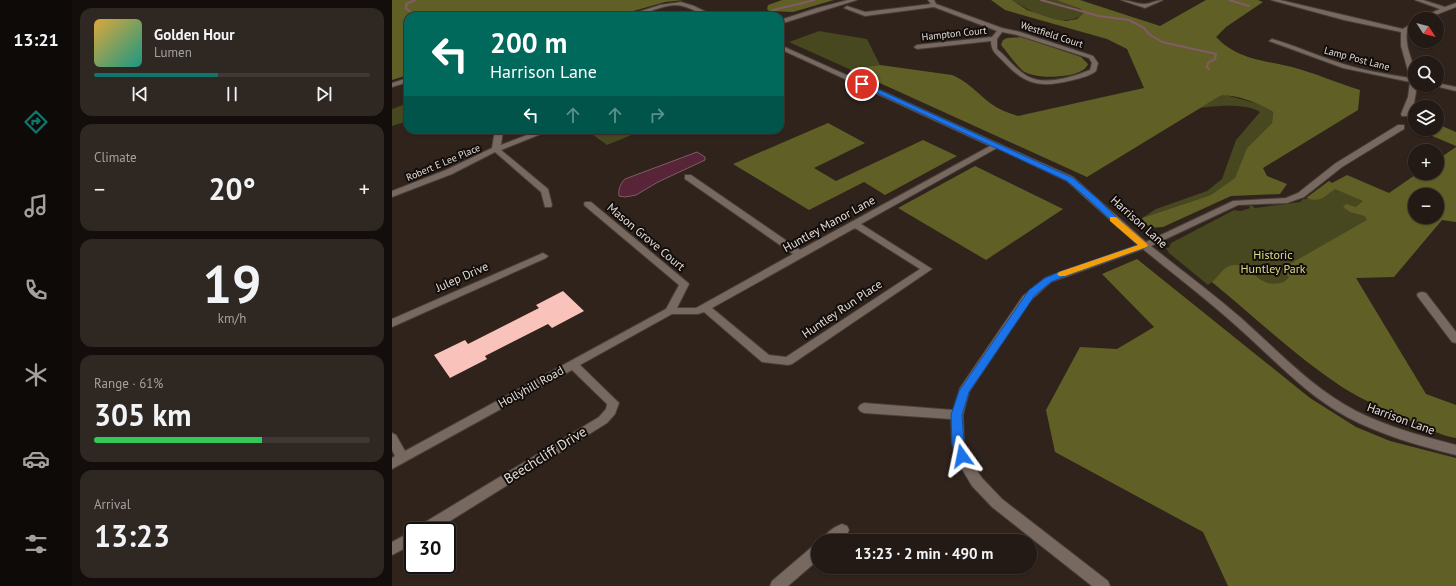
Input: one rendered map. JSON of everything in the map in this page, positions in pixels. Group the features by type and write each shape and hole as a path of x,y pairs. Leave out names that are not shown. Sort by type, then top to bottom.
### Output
{"street":[{"path":"671,0 678,4"},
{"path":"784,21 819,8 854,0"},
{"path":"1124,0 1145,6 1151,5 1160,0"},
{"path":"1274,0 1344,18 1404,31 1408,28"},
{"path":"1418,0 1444,9"},
{"path":"847,8 865,14 932,2"},
{"name":"Westfield Court","path":"932,2 1001,30 1018,33 1091,57 1094,63 1093,71 1048,82 1030,80 1023,77 994,49 994,39"},
{"path":"645,12 678,4 686,5 702,12"},
{"path":"1437,12 1456,6"},
{"path":"994,39 1001,30"},
{"path":"1404,31 1403,46 1408,58"},
{"name":"Hampton Court","path":"917,47 994,39"},
{"name":"Lamp Post Lane","path":"1272,41 1296,48 1337,64 1371,73 1408,80"},
{"name":"Harrison Lane","path":"784,51 997,145 1070,179 1097,201 1115,221 1144,246 1236,321 1303,381 1335,404 1383,429 1422,442 1456,450"},
{"path":"392,85 404,81"},
{"path":"1444,86 1456,89"},
{"path":"1405,114 1413,92"},
{"path":"1103,586 997,503 977,482 962,456 958,444 957,415 964,391 1032,292 1048,280 1144,246 1236,203 1287,200 1301,195 1339,165 1401,127"},
{"path":"498,134 496,149 545,191 548,205"},
{"name":"Robert E Lee Place","path":"392,194 449,172 496,149 536,134"},
{"name":"Huntley Manor Lane","path":"670,311 698,311 997,145"},
{"path":"688,177 800,254"},
{"name":"Mason Grove Court","path":"588,204 684,284 670,311"},
{"name":"Huntley Run Place","path":"704,307 766,359 788,361 927,269 855,224"},
{"name":"Julep Drive","path":"392,322 543,256"},
{"path":"1422,295 1456,339"},
{"name":"Hollyhill Road","path":"392,464 670,311"},
{"name":"Beechcliff Drive","path":"437,522 603,420 611,411 613,402 572,364"},
{"path":"864,408 957,415"},
{"path":"392,438 403,458"},
{"path":"837,534 842,530"},
{"path":"392,549 404,542"},
{"path":"777,586 811,556"}],"green space":[{"path":"1012,0 1056,0 1081,9 1083,15 1074,19 1065,20 1046,18"},
{"path":"819,31 867,39 880,65 849,69 789,42"},
{"path":"1226,95 1262,105 1273,112 1272,123 1247,148 1236,178 1211,195 1142,218 1156,209 1207,191 1222,179 1236,140 1260,112 1247,107 1239,106 1200,108 1220,96"},
{"path":"403,105 404,106 404,122 392,126 392,109"},
{"path":"592,134 634,134 607,145"},
{"name":"Historic Huntley Park","path":"1332,183 1403,214 1322,287 1361,398 1303,358 1212,282 1208,285 1169,253 1166,248 1169,248 1171,243 1234,210 1241,211 1250,208 1249,206 1251,205 1255,208 1300,202 1303,199 1308,199"}],"shaded area":[{"path":"392,0 684,0 665,2 630,12 404,12 404,76 392,80"},
{"path":"782,0 834,0 793,12 769,11 767,9 768,5"},
{"path":"991,0 1012,0 1027,10 1053,19 1066,21 1077,19 1083,14 1081,9 1056,0 1080,0 1160,26 1206,0 1258,0 1263,2 1226,27 1216,37 1224,45 1242,55 1301,69 1360,90 1358,110 1263,168 1267,176 1287,184 1280,194 1231,196 1163,227 1150,227 1142,218 1211,195 1235,178 1247,148 1272,123 1273,112 1247,100 1226,95 1220,96 1087,177 849,69 880,65 952,75 967,84 993,105 1003,111 1018,116 1144,88 1127,49 1107,39 1005,10"},
{"path":"1022,37 1081,57 1088,64 1084,69 1077,73 1068,75 1048,77 1029,74 1023,71 1014,62 1001,45 1003,40 1007,38"},
{"path":"828,123 865,143 814,168 836,181 923,140 957,156 885,195 864,182 809,210 733,164"},
{"path":"1444,127 1456,132 1456,146 1432,136 1444,136"},
{"path":"1456,147 1456,222 1444,220 1444,188 1408,188 1408,224 1439,224 1394,277 1356,278 1426,394 1456,405 1456,438 1438,433 1366,401 1342,387 1308,363 1212,282 1227,267 1238,265 1242,266 1268,283 1274,284 1284,282 1289,277 1281,269 1367,220 1365,216 1350,212 1343,207 1346,204 1356,207 1363,201 1335,189 1325,197 1319,199 1315,200 1306,198 1329,181 1332,183 1347,175 1389,193 1408,180 1444,180 1444,155"},
{"path":"697,152 705,157 705,160 658,182 636,195 625,197 619,196 620,187 625,179"},
{"path":"975,166 1063,209 986,260 898,208"},
{"path":"1137,259 1310,398 1356,427 1390,441 1456,458 1456,586 1228,586 1203,532 1055,452 1046,410 1080,347 1117,349 1154,327 1102,274"}],"building":[{"path":"563,291 584,311 552,328 548,324 485,356 487,359 450,378 434,355 465,340 468,344 539,308 536,305"}],"waterway":[{"path":"411,12 405,8 407,6 406,4 415,0"},
{"path":"773,10 815,0"},
{"path":"1041,0 1099,16 1129,20 1144,28 1149,34 1162,42 1216,54 1215,59 1208,63 1207,67 1209,69"},
{"path":"1229,0 1249,6"}],"slow traffic":[{"path":"1062,274 1144,246 1113,219"}],"route":[{"path":"862,84 1070,179 1097,201 1115,221 1144,246 1062,274 1048,280 1032,292 964,391 957,415 958,444 962,456"}]}
